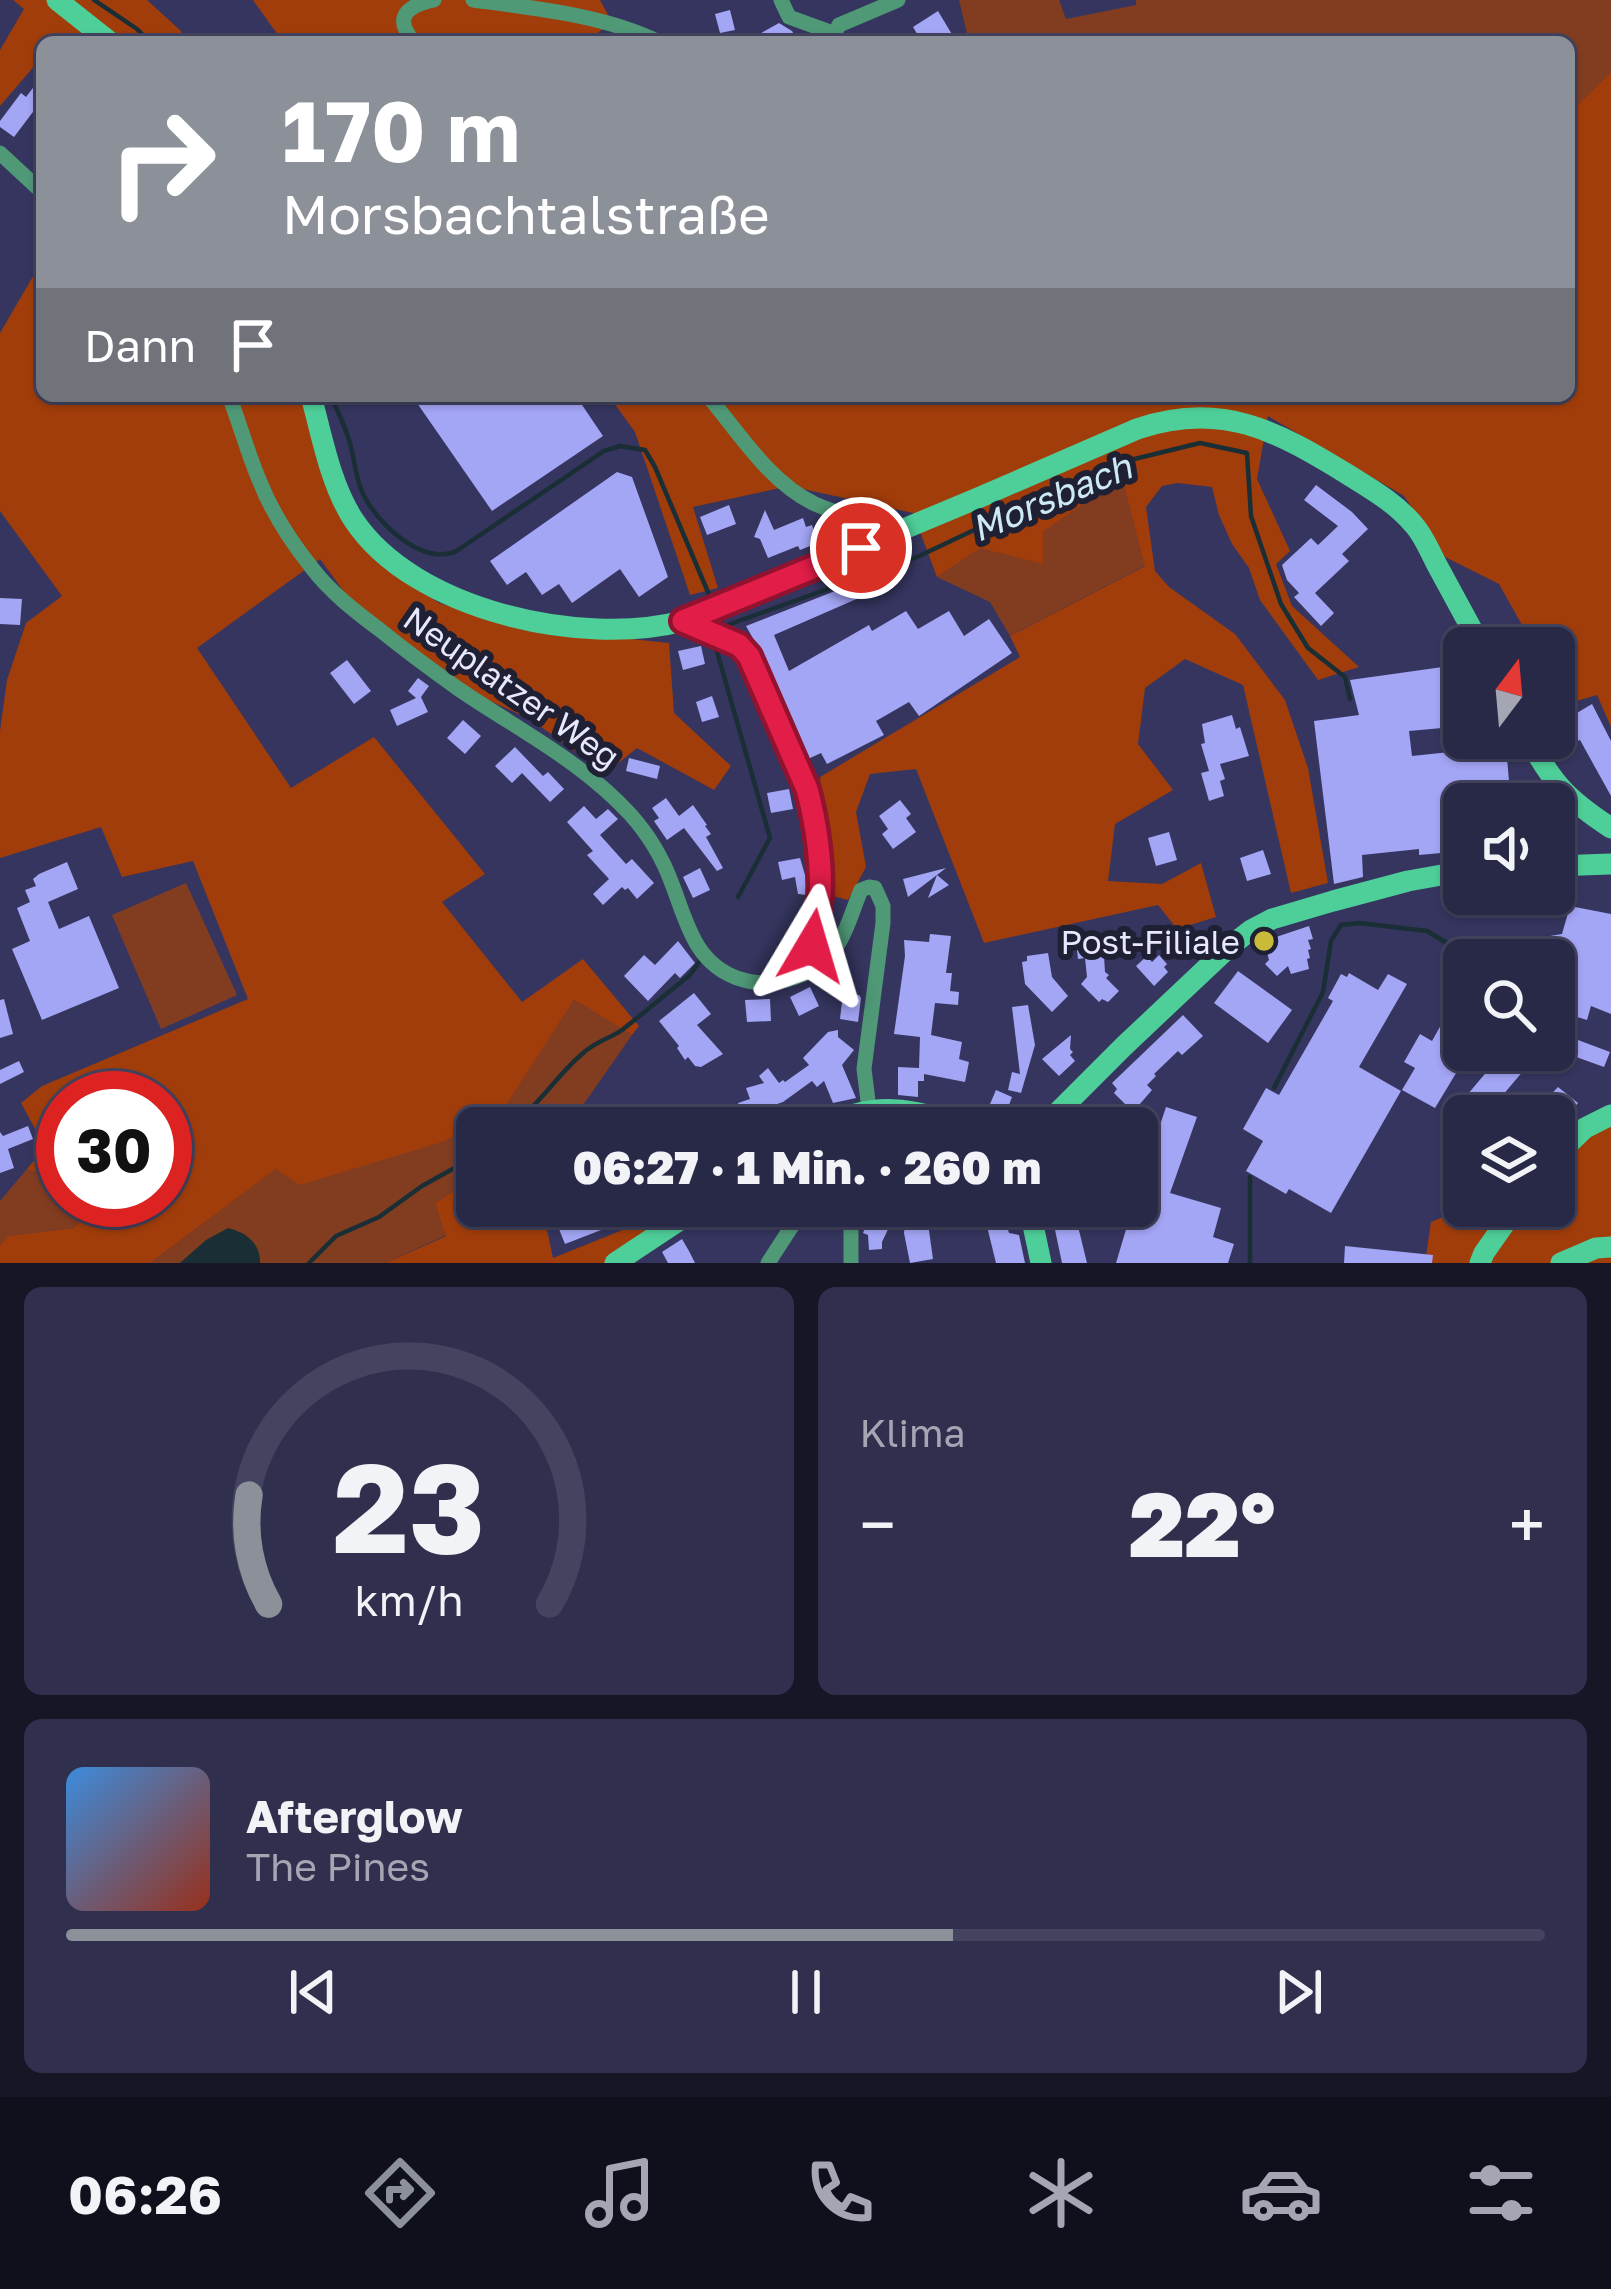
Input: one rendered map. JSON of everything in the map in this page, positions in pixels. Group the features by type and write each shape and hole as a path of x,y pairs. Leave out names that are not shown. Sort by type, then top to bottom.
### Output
{"main road":[{"path":"57,0 102,36"},
{"path":"312,402 351,516 377,546 417,577 473,603 538,623 611,631 676,623 1124,434 1164,420 1201,417 1235,421 1289,440 1401,511 1421,534 1471,627"},
{"path":"1541,759 1560,790 1611,828"},
{"path":"1575,865 1611,864"},
{"path":"1063,1107 1228,947 1251,931 1272,919 1333,901 1443,875"},
{"path":"1575,1138 1611,1115"},
{"path":"615,1263 669,1227"},
{"path":"1033,1227 1041,1263"},
{"path":"1480,1263 1502,1227"},
{"path":"1561,1263 1611,1246"}],"street":[{"path":"410,36 402,23 406,13 434,0"},
{"path":"473,0 610,24 646,36"},
{"path":"781,0 789,17 830,36"},
{"path":"833,36 839,25 898,0"},
{"path":"0,153 36,186"},
{"name":"Neuplatzer Weg","path":"231,402 261,485 315,573 413,656 600,783 648,838 663,863 694,943 710,962 740,979 759,983 809,971"},
{"path":"713,402 756,454 800,496 894,534"},
{"path":"676,623 739,645 749,656 807,789 820,898 809,971"},
{"path":"809,971 840,941 861,890 875,888 883,906 883,923 864,1069 869,1107"},
{"path":"768,1263 791,1227"},
{"path":"851,1227 851,1263"}],"shaded area":[{"path":"13,0 147,0 182,32 177,36 36,36 36,64 0,106 0,50 24,9"},
{"path":"253,0 600,0 612,22 594,36 279,36"},
{"path":"959,0 1059,0 1066,19 1136,5 1136,0 1611,0 1611,72 1575,107 1575,36 968,36"},
{"path":"1611,72 1611,727 1597,695 1575,701 1575,627 1523,627 1499,584 1445,557 1404,496 1268,416 1257,479 1290,551 1276,564 1292,606 1359,667 1318,680 1260,600 1249,568 1219,515 1212,487 1162,486 1146,507 1155,571 1169,587 1235,634 1285,700 1308,768 1328,883 1291,893 1243,685 1185,659 1145,688 1138,744 1173,790 1115,824 1108,881 1162,884 1201,863 1216,917 1177,929 1158,905 984,943 916,769 870,774 856,812 866,867 848,900 829,895 820,777 1020,657 1010,636 1145,566 1122,477 1043,532 1043,564 981,548 937,577 913,513 789,486 693,507 718,588 690,595 635,432 613,402 1575,402 1575,107"},
{"path":"36,271 36,402 304,402 336,509 370,555 439,603 518,627 669,643 674,713 731,766 714,790 637,748 606,773 530,719 468,691 361,615 320,559 197,648 291,788 374,737 485,874 442,902 522,1002 583,959 639,1026 632,1035 574,1000 505,1107 456,1107 456,1135 442,1142 300,1185 276,1169 150,1263 0,1263 0,1245 9,1236 75,1227 192,1227 192,1071 78,1071 248,999 193,861 122,877 101,827 0,858 0,731 7,680 26,623 62,596 0,511 0,333"},
{"path":"1122,476 1146,565 1010,636 990,602 937,577 981,548 1043,532"},
{"path":"186,883 237,995 161,1029 112,915"},
{"path":"574,1000 632,1035 580,1107 505,1107"},
{"path":"36,1091 36,1130 21,1103"},
{"path":"1611,1120 1611,1263 1425,1263 1431,1222 1443,1217 1443,1227 1575,1227 1575,1142"},
{"path":"456,1123 456,1190 435,1203 446,1235 386,1263 150,1263 277,1168"},
{"path":"27,1169 36,1172 36,1227 75,1227 10,1236 0,1245 0,1201"},
{"path":"456,1190 456,1227 546,1227 553,1258 630,1227 665,1227 635,1263 386,1263 446,1236 435,1203"}],"water":[{"path":"228,1228 251,1240 260,1263 180,1263 206,1240"}],"building":[{"path":"730,10 735,30 720,33 715,14"},
{"path":"938,11 953,36 918,36 913,27"},
{"path":"779,23 795,36 756,36"},
{"path":"36,84 36,108 14,137 0,127 0,121 21,93 26,97"},
{"path":"580,402 603,436 492,511 417,403"},
{"path":"617,472 632,477 668,577 639,597 620,569 572,603 559,584 542,595 526,572 507,585 490,561"},
{"path":"1316,485 1368,529 1342,554 1349,561 1315,593 1334,613 1321,626 1294,597 1299,593 1282,565 1311,538 1318,545 1338,526 1304,500"},
{"path":"729,505 736,524 707,535 700,517"},
{"path":"765,510 774,530 803,518 806,527 812,525 818,543 768,558 760,539 754,537"},
{"path":"863,580 868,594 774,635 789,671 869,625 872,631 906,611 918,629 949,611 964,636 989,619 1012,653 919,716 909,702 876,721 884,735 827,764 821,753 806,756 746,626"},
{"path":"0,598 22,599 20,625 0,624"},
{"path":"701,646 705,664 683,670 678,651"},
{"path":"347,660 371,691 354,704 330,673"},
{"path":"1443,667 1443,728 1409,731 1412,756 1443,753 1443,759 1507,759 1512,783 1443,783 1443,853 1419,855 1419,849 1362,855 1363,877 1334,884 1314,721 1359,715 1350,680"},
{"path":"418,678 429,686 421,697 428,712 397,726 390,710 416,698 408,691"},
{"path":"712,696 719,717 702,722 696,702"},
{"path":"1592,704 1611,741 1611,796 1575,738 1575,714"},
{"path":"1232,715 1249,756 1220,764 1224,796 1209,801 1201,773 1209,771 1201,744 1205,743 1202,724"},
{"path":"463,720 481,736 465,754 447,738"},
{"path":"515,747 543,776 548,772 564,789 550,802 522,773 512,783 495,766"},
{"path":"629,758 660,766 657,779 626,771"},
{"path":"789,789 793,809 771,813 767,793"},
{"path":"666,798 679,816 693,805 707,825 711,834 706,837 723,868 717,871 684,828 667,840 654,821 659,818 652,808"},
{"path":"900,800 916,832 893,849 882,834 888,829 879,816"},
{"path":"584,806 596,819 608,809 618,819 600,835 626,864 632,859 654,883 637,899 622,887 603,905 593,894 609,879 587,855 593,851 567,822"},
{"path":"1169,832 1177,860 1156,866 1148,838"},
{"path":"1263,850 1271,874 1247,881 1240,858"},
{"path":"800,858 807,895 798,894 795,877 782,880 778,862"},
{"path":"67,862 78,889 48,902 59,929 89,916 119,988 42,1020 12,949 30,941 17,908 30,902 25,890 36,886 33,879"},
{"path":"700,868 710,890 693,898 683,877"},
{"path":"946,868 908,897 903,879"},
{"path":"937,875 949,885 928,898"},
{"path":"1575,907 1611,914 1611,1014 1591,1006 1587,1020 1575,1016 1575,939 1532,939 1562,934"},
{"path":"1309,926 1313,939 1308,940 1309,969 1291,974 1288,966 1277,976 1265,964 1269,960 1264,941"},
{"path":"930,934 951,936 946,973 952,973 950,991 959,992 958,1005 935,1003 931,1035 962,1042 959,1059 969,1062 965,1082 924,1074 924,1081 918,1081 918,1097 898,1095 898,1067 919,1068 920,1037 894,1034 904,940 929,942"},
{"path":"1089,938 1091,957 1104,956 1106,978 1119,991 1108,1002 1099,1002 1081,984 1087,977 1085,958 1078,959 1076,940"},
{"path":"678,941 695,963 680,978 675,973 648,1001 624,976 644,955 655,965"},
{"path":"1048,953 1052,977 1068,996 1052,1012 1025,984 1022,962 1027,956"},
{"path":"1159,955 1168,972 1154,986 1136,966 1147,956 1152,962"},
{"path":"1238,971 1292,1010 1268,1043 1214,1003"},
{"path":"1349,973 1378,990 1388,974 1407,984 1359,1067 1401,1091 1331,1213 1246,1171 1263,1141 1243,1129 1266,1088 1279,1095 1333,1001 1328,998 1341,974 1347,977"},
{"path":"810,987 819,1006 799,1016 790,997"},
{"path":"694,993 711,1014 697,1025 723,1054 701,1067 688,1057 685,1060 659,1021"},
{"path":"843,993 861,998 858,1022 840,1019"},
{"path":"4,999 13,1034 0,1038 0,1000"},
{"path":"770,999 771,1021 747,1022 745,1000"},
{"path":"1028,1005 1035,1045 1021,1093 1008,1090 1012,1072 1020,1074 1012,1007"},
{"path":"1183,1015 1203,1036 1154,1074 1147,1085 1152,1090 1137,1107 1128,1107 1114,1093 1117,1089 1112,1083"},
{"path":"1443,1021 1443,1071 1457,1071 1435,1108 1402,1090 1415,1068 1404,1062 1420,1034 1432,1041"},
{"path":"838,1030 838,1037 854,1050 842,1065 856,1098 833,1103 824,1081 817,1087 812,1081 783,1102 739,1107 738,1103 750,1099 746,1088 764,1083 759,1076 768,1068 779,1083 809,1065 803,1058 828,1032"},
{"path":"1071,1035 1070,1055 1075,1061 1059,1076 1042,1059"},
{"path":"1575,1039 1610,1052 1604,1067 1575,1057"},
{"path":"19,1061 24,1072 0,1084 0,1070"},
{"path":"1487,1071 1523,1071 1503,1095 1467,1095"},
{"path":"996,1090 1012,1097 1008,1107 989,1107"},
{"path":"1166,1107 1197,1117 1170,1193 1221,1208 1213,1237 1234,1244 1228,1263 1116,1263 1127,1227 1158,1227 1158,1131"},
{"path":"28,1126 33,1139 8,1149 14,1168 0,1173 0,1132 3,1136"},
{"path":"558,1227 609,1227 565,1244"},
{"path":"865,1227 889,1227 882,1249 869,1250 868,1235 863,1233"},
{"path":"904,1227 929,1227 933,1259 910,1263"},
{"path":"987,1227 1007,1227 1009,1233 1019,1235 1025,1263 996,1263"},
{"path":"1054,1227 1078,1227 1087,1263 1062,1263"},
{"path":"682,1239 695,1263 668,1263 662,1252"},
{"path":"1345,1246 1433,1255 1432,1263 1344,1263"}],"waterway":[{"name":"Morsbach","path":"94,0 144,36"},
{"name":"Morsbach","path":"334,402 364,496 391,530 428,552 455,552 604,451 620,446 645,450 713,604"},
{"name":"Morsbach","path":"717,614 722,627 917,557 1114,464 1200,443 1247,453 1251,516 1281,604 1308,648 1345,677 1350,699"},
{"path":"718,643 770,838 738,897"},
{"name":"Morsbach","path":"1274,1088 1323,992 1331,941 1341,925 1427,931 1443,941"},
{"path":"532,1107 582,1054 622,1030 690,975 699,962"},
{"path":"309,1263 336,1236 379,1217 456,1167"},
{"name":"Morsbach","path":"1250,1177 1250,1263"}],"place":[{"name":"Post-Filiale","path":"1264,941"}],"route":[{"path":"812,946 820,898 807,789 749,656 739,645 683,621 861,548"}]}
